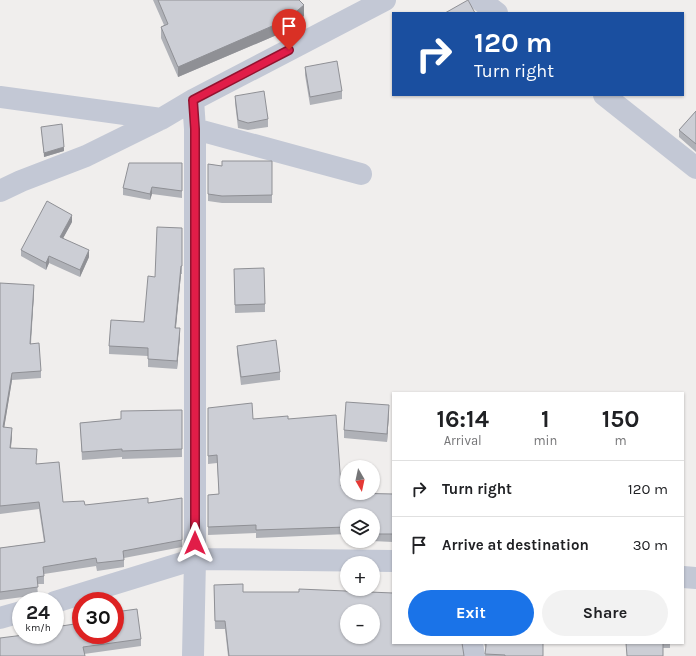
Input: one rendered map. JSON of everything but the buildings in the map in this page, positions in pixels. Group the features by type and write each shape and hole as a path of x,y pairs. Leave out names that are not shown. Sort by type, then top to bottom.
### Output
{"street":[{"path":"0,191 21,181 86,156 161,119 193,100 385,0"},
{"path":"480,0 496,12"},
{"path":"605,96 696,168"},
{"path":"0,97 161,119"},
{"path":"193,100 195,129 195,559 193,656"},
{"path":"195,129 361,174"},
{"path":"64,599 195,559 392,561"},
{"path":"684,577 696,578"},
{"path":"0,618 12,615"},
{"path":"472,644 474,656"}],"route":[{"path":"195,543 195,129 193,100 289,50"}]}
